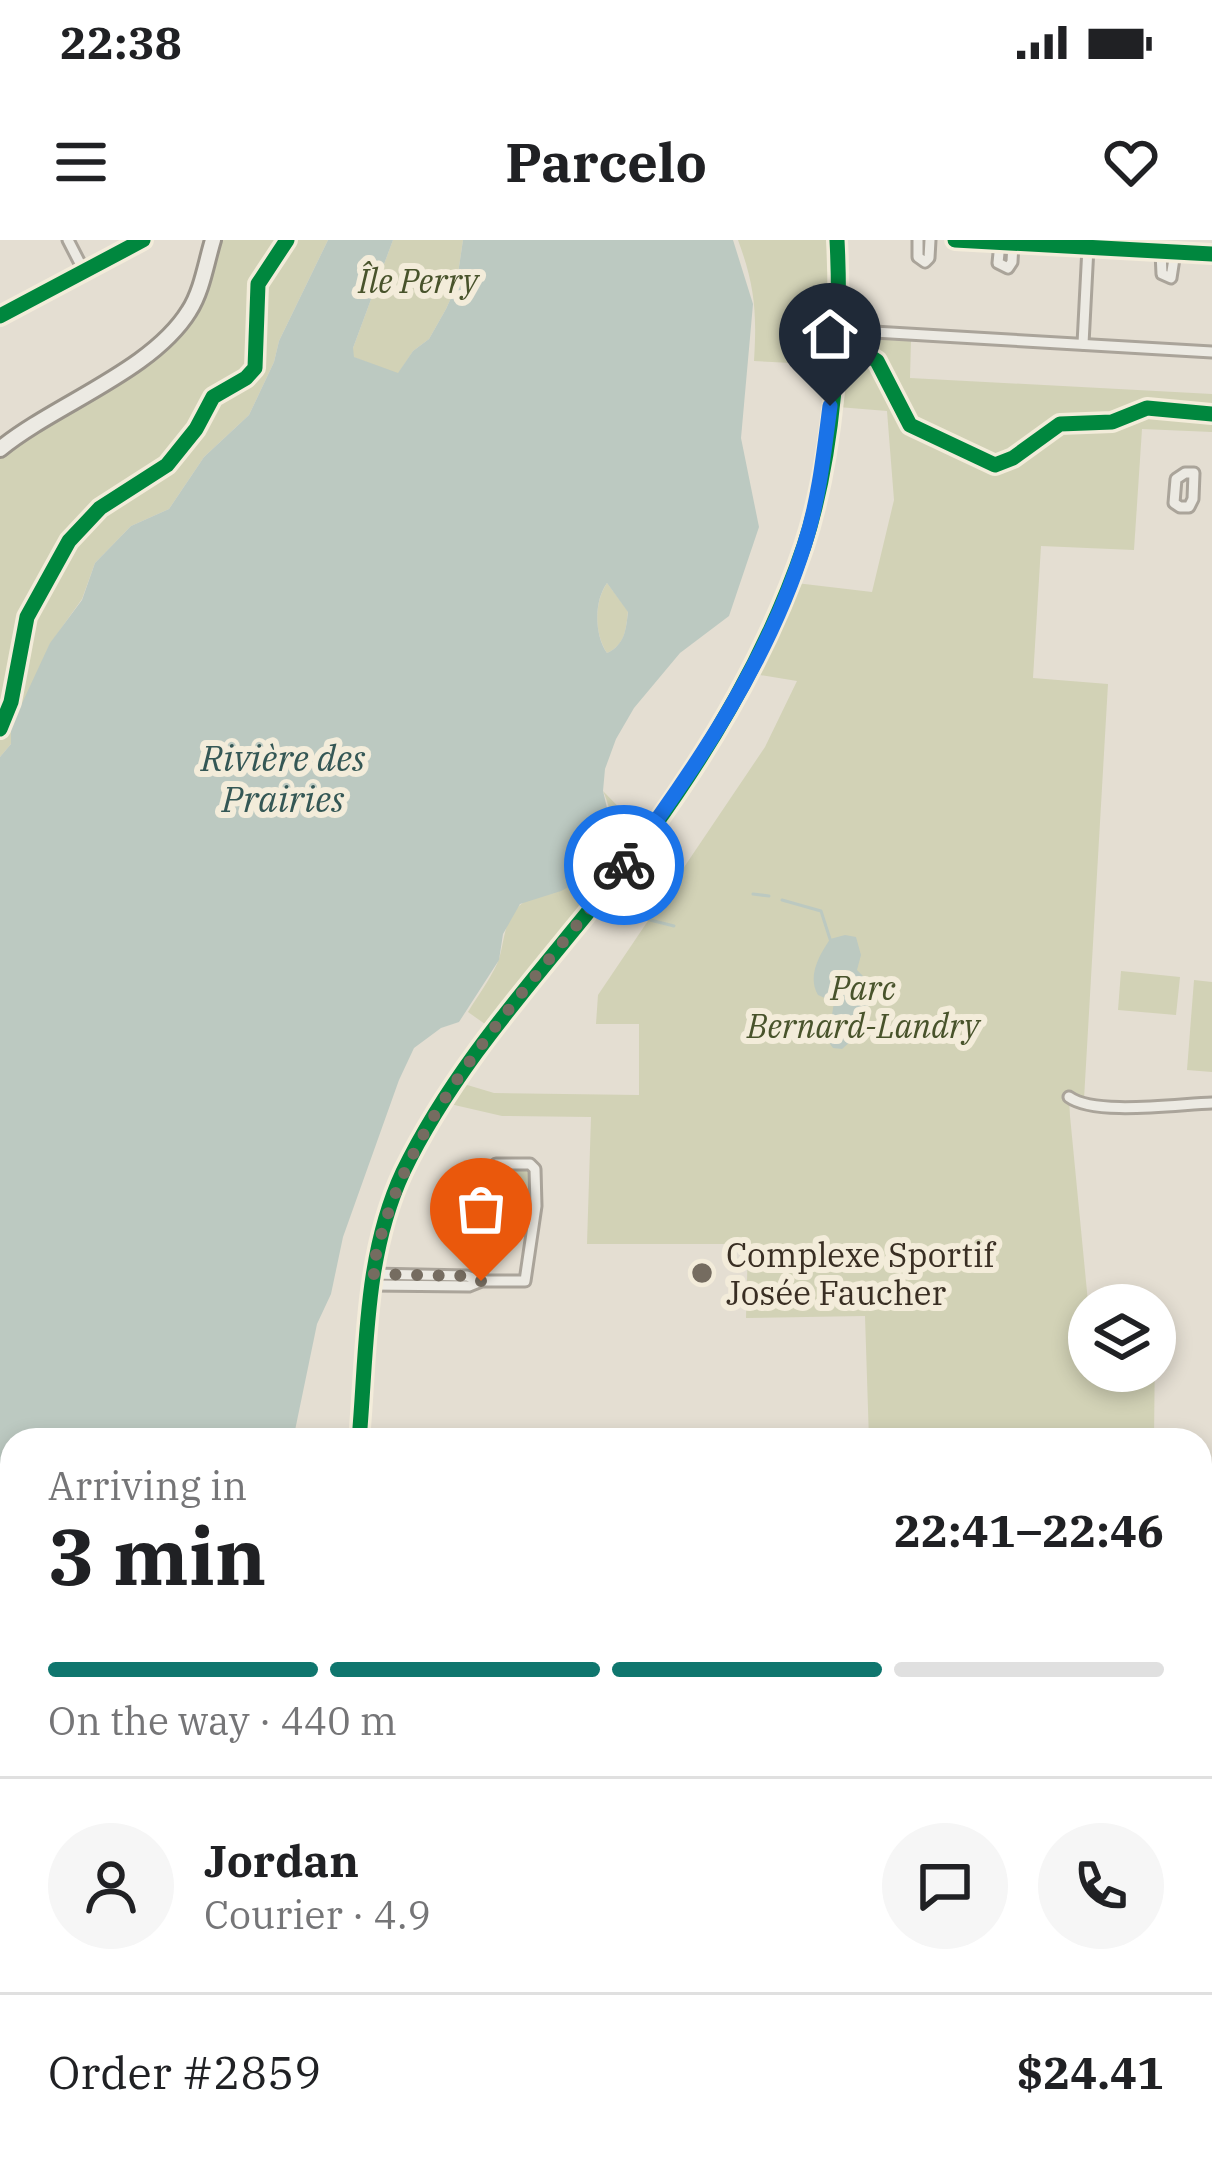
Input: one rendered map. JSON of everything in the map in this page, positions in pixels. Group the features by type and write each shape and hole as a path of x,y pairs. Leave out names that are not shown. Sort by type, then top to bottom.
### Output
{"street":[{"path":"68,240 84,271"},
{"path":"0,316 143,240"},
{"path":"0,449 120,373 174,328 192,305 213,240"},
{"path":"360,1428 379,1236 404,1172 465,1068 514,999 595,904 716,731 805,544 820,478 840,330 837,240"},
{"path":"918,240 918,257 925,262 930,240"},
{"path":"955,240 1212,254"},
{"path":"1000,242 998,263 1008,268 1012,243"},
{"path":"1083,344 1088,248"},
{"path":"1162,252 1164,278 1175,272 1175,252"},
{"path":"840,330 1212,352"},
{"path":"1194,473 1212,474"},
{"path":"1069,1097 1098,1106 1212,1103"},
{"path":"372,1279 467,1276 481,1281 524,1281 536,1206 535,1169 530,1164 496,1164 490,1171 481,1281"}],"green space":[{"path":"218,240 328,240 249,415 204,457 169,509 131,526 95,563 82,599 50,644 11,744 0,757 0,457 131,372 192,318"},
{"name":"Île Perry","path":"393,240 463,240 456,287 446,309 429,339 413,351 398,374 353,357"},
{"path":"738,240 828,240 834,320 830,365 754,361 754,300"},
{"name":"Parc Bernard-Landry","path":"847,336 911,340 910,378 1212,394 1212,432 1142,429 1134,550 1041,546 1033,678 1108,684 1084,1099 1069,1098 1086,1284 1068,1284 1068,1392 1155,1392 1154,1428 869,1428 865,1316 746,1318 748,1244 587,1244 591,1117 502,1116 450,1104 464,1084 494,1093 639,1095 639,1024 596,1024 598,995 765,747 797,681 754,674 796,583 872,592 894,500 887,411 838,407"},
{"path":"607,583 628,611 621,641 607,653 597,618"},
{"path":"603,791 646,835 492,1029 468,1012 497,964 510,918 523,903 571,885 597,865 610,840"},
{"path":"1121,971 1180,977 1176,1015 1118,1010"},
{"path":"1194,980 1212,982 1212,1072 1187,1070"},
{"path":"496,1164 535,1169 533,1225 486,1224 487,1179"}],"water":[{"name":"Rivière des Prairies","path":"328,240 393,240 353,348 354,357 398,373 413,351 429,339 446,309 456,287 463,240 733,240 753,304 741,438 759,527 729,616 680,653 634,708 616,739 603,791 611,825 607,851 594,873 561,891 520,904 503,934 499,960 459,1022 441,1028 414,1048 343,1237 331,1294 317,1324 295,1428 0,1428 0,757 11,744 11,727 50,643 82,600 95,563 131,526 169,509 204,457 249,415 279,341","holes":["607,583 628,612 621,641 607,653 597,618"]},
{"path":"856,937 861,955 857,970 871,984 868,1011 852,1022 851,1041 842,1049 828,1041 834,1002 818,995 814,973 830,939"}],"waterway":[{"path":"753,894 769,896"},
{"path":"609,899 634,916 674,926"},
{"path":"782,900 821,911 830,939"}],"cycle path":[{"path":"0,316 143,240"},
{"path":"0,729 11,702 27,617 69,541 100,508 167,465 196,429 213,397 255,368 258,284 287,240"},
{"path":"360,1428 374,1270 403,1172 466,1067 686,780 741,689 786,594 814,511 829,434 837,355 837,240"},
{"path":"955,240 1212,254"},
{"path":"828,329 877,361 910,425 995,465 1013,458 1060,424 1112,422 1147,408 1212,414"}],"way so far":[{"path":"481,1281 467,1276 372,1274 379,1236 404,1172 465,1068 514,999 624,865"}],"place":[{"name":"Complexe Sportif Josée Faucher","path":"702,1273"}],"route":[{"path":"624,865 716,731 790,583 816,499 830,406"}]}
